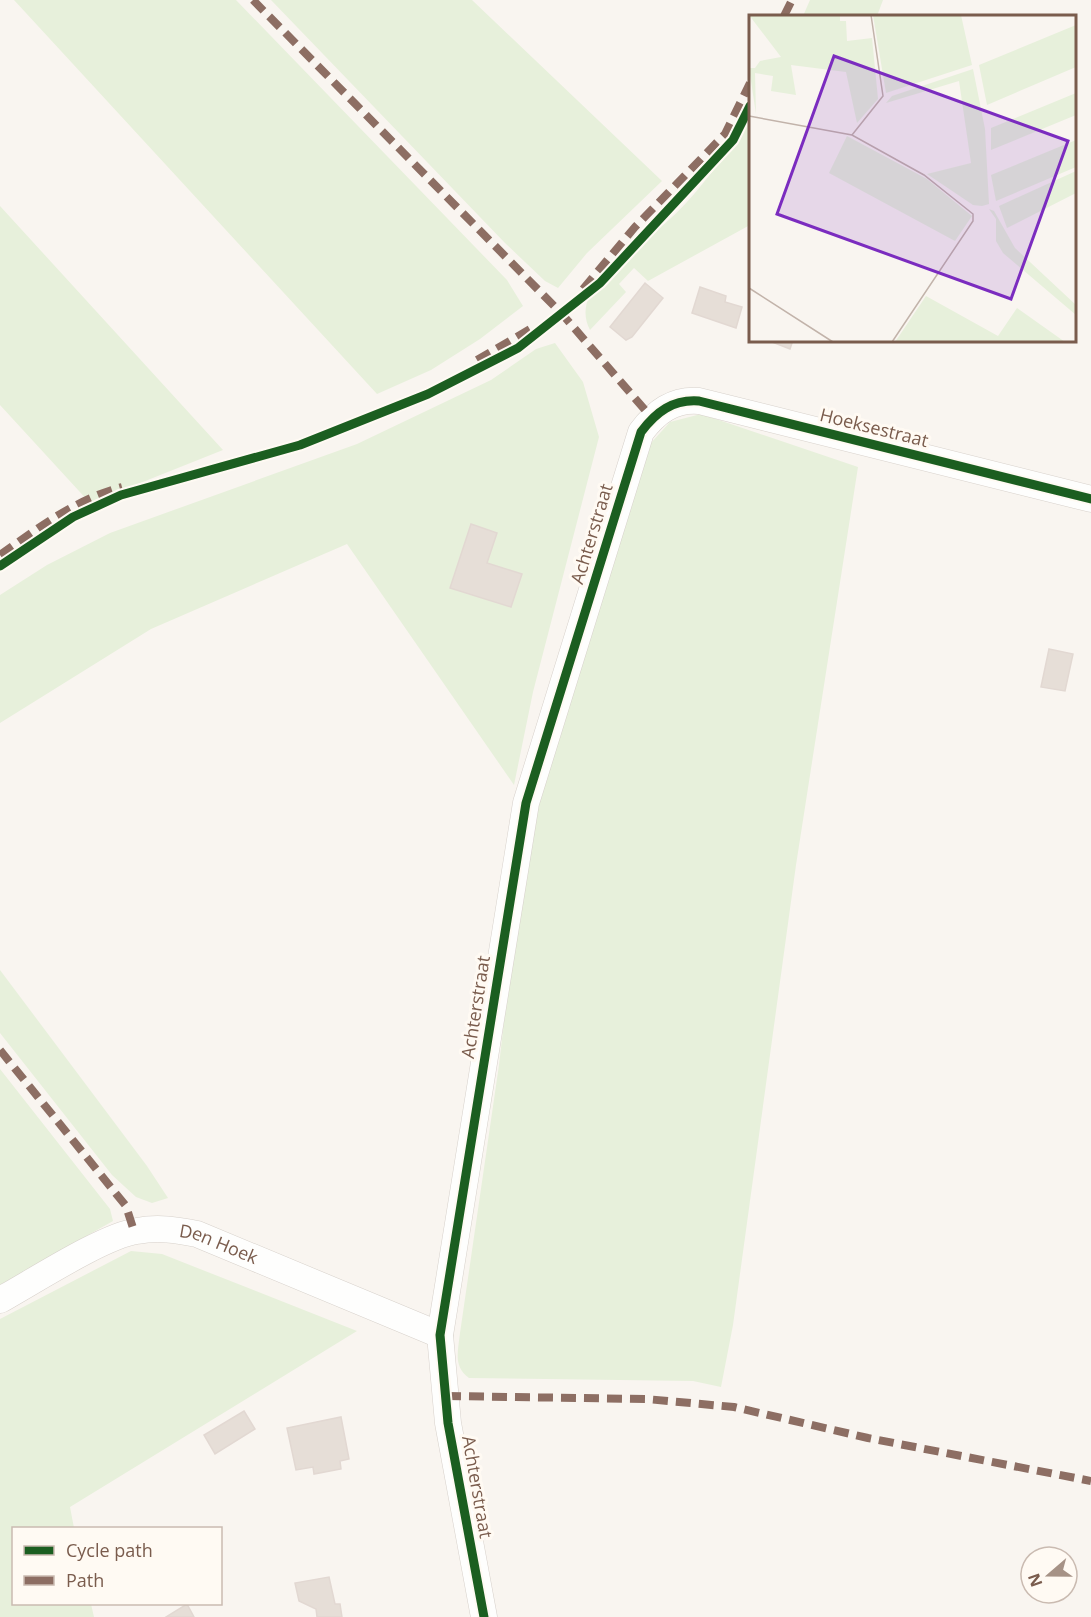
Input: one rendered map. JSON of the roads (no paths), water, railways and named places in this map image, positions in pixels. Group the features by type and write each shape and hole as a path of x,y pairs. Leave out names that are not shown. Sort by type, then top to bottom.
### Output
{"street":[{"name":"Hoeksestraat","path":"652,418 667,407 684,400 699,401 1091,500"},
{"name":"Achterstraat","path":"484,1617 448,1423 440,1335 526,803 641,432 652,418"},
{"name":"Den Hoek","path":"0,1300 98,1246 134,1231 166,1228 197,1234 440,1335"}]}
